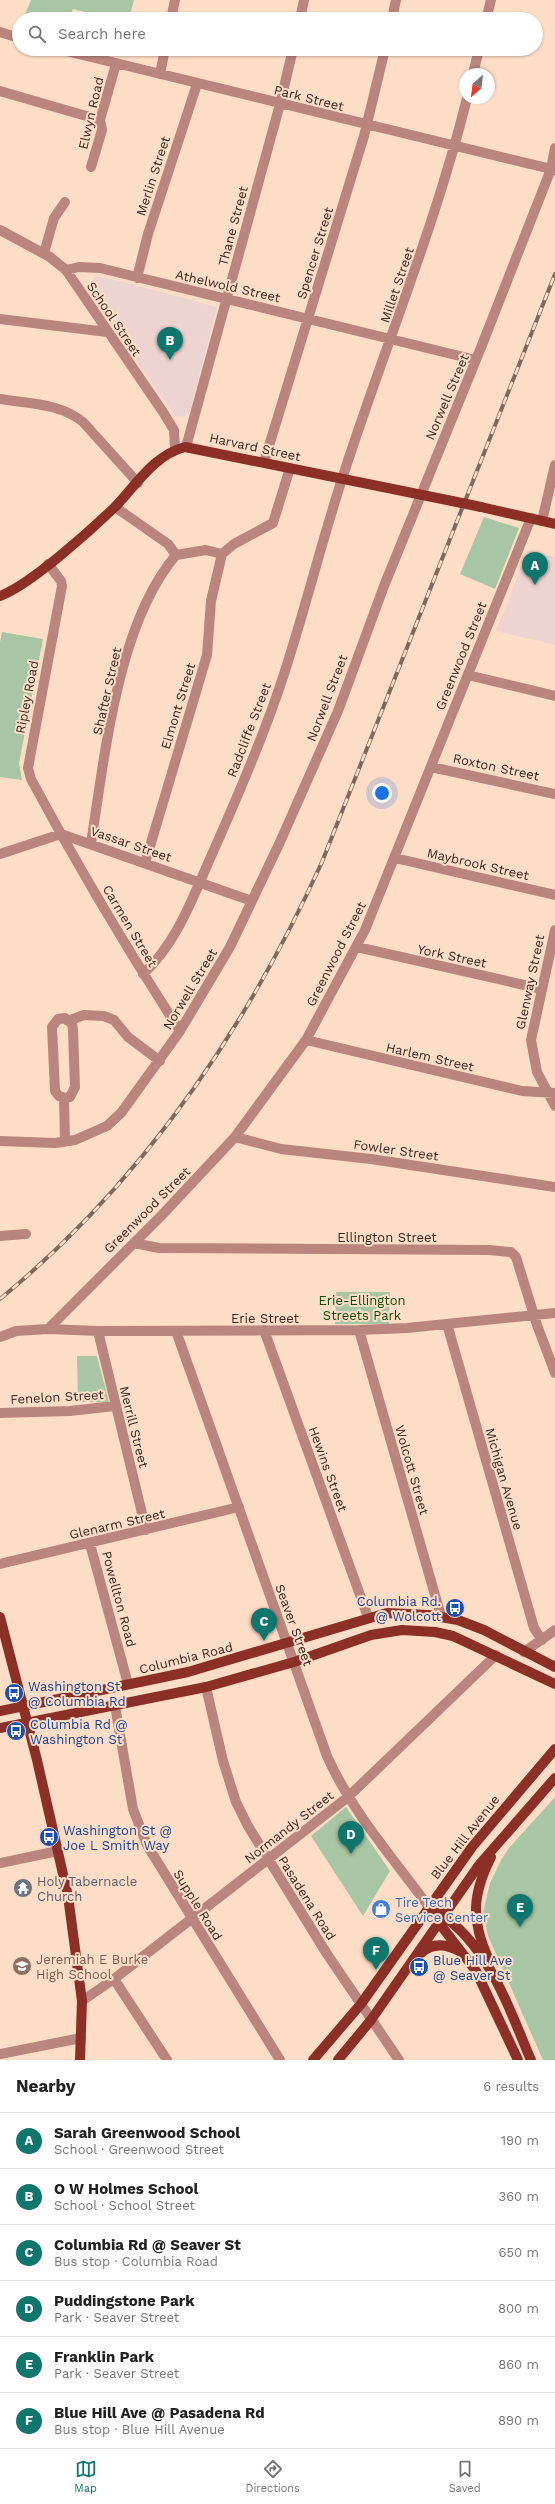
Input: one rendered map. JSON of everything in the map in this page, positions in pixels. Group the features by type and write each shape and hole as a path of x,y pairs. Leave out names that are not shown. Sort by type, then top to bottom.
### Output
{"main road":[{"name":"Harvard Street","path":"0,596 16,588 48,564 114,507 159,459 175,450 186,447 481,507 555,524"},
{"name":"Columbia Road","path":"0,1711 220,1664 286,1642 386,1613 441,1616 475,1626 555,1667"},
{"path":"0,1621 58,1851 71,1915 82,2001 80,2060"},
{"path":"0,1728 27,1724 206,1687 294,1662 371,1635 402,1630 444,1634 496,1655 555,1684"},
{"name":"Blue Hill Avenue","path":"313,2060 361,2004 482,1833 555,1749"},
{"path":"338,2060 371,2020 441,1919 503,1836 555,1778"},
{"path":"498,1982 478,1932 475,1910 484,1872 503,1836"},
{"name":"Seaver Street","path":"429,1907 441,1919 467,1938 498,1982 532,2060"},
{"name":"Seaver Street","path":"441,1919 489,1994 518,2060"},
{"path":"416,1957 427,1948 438,1945 448,1946 465,1955"}],"street":[{"path":"172,12 175,0"},
{"path":"301,12 304,0"},
{"path":"393,12 396,0"},
{"path":"488,12 491,0"},
{"path":"0,32 12,36"},
{"name":"Park Street","path":"85,56 367,126 553,170"},
{"path":"160,74 164,56"},
{"name":"Thane Street","path":"186,447 280,104 291,56"},
{"name":"Spencer Street","path":"264,462 367,126 383,56"},
{"path":"474,68 477,56"},
{"name":"Elwyn Road","path":"91,167 102,130 100,120 116,64"},
{"name":"Merlin Street","path":"137,278 148,234 197,84"},
{"path":"0,92 100,120"},
{"name":"Millet Street","path":"342,478 391,340 456,147 466,104"},
{"name":"Norwell Street","path":"0,1141 65,1141 92,1134 107,1126 121,1113 160,1061 180,1031 230,947 335,718 384,586 553,170 555,148"},
{"path":"44,254 54,218 65,202"},
{"name":"School Street","path":"0,230 44,254 66,270 174,430 175,450"},
{"name":"Athelwold Street","path":"66,270 79,266 100,268 476,360"},
{"path":"0,318 107,332"},
{"path":"0,399 54,407 72,413 138,483"},
{"path":"542,521 555,465"},
{"path":"114,507 168,544 176,555 206,550 222,554 234,544 273,523 277,516 290,468"},
{"name":"Radcliffe Street","path":"143,974 167,946 200,882 271,713 301,620 342,478"},
{"name":"Greenwood Street","path":"48,1329 134,1243 235,1137 306,1040 357,947 395,858 530,518"},
{"name":"Elmont Street","path":"145,863 207,655 211,601 222,554"},
{"name":"Shafter Street","path":"91,843 124,665 148,600 163,572 176,555"},
{"name":"Ripley Road","path":"48,564 61,581 62,586 28,768 31,779 61,834"},
{"path":"468,674 555,696"},
{"name":"Roxton Street","path":"431,767 555,794"},
{"path":"0,854 61,834"},
{"name":"Vassar Street","path":"61,834 91,843 252,901"},
{"name":"Carmen Street","path":"61,834 143,974 180,1031"},
{"name":"Maybrook Street","path":"395,858 555,895"},
{"name":"Glenway Street","path":"555,932 531,1040 537,1072 552,1093 555,1106"},
{"name":"York Street","path":"357,947 542,989"},
{"path":"68,1021 89,1015 114,1020 128,1037 160,1061"},
{"path":"65,1018 73,1030 75,1087 70,1097 64,1098 58,1096 55,1091 52,1027 58,1019 65,1018"},
{"name":"Harlem Street","path":"306,1040 522,1091 552,1093"},
{"path":"64,1098 65,1141"},
{"name":"Fowler Street","path":"235,1137 281,1149 371,1159 555,1187"},
{"path":"0,1236 26,1234"},
{"name":"Ellington Street","path":"134,1243 159,1248 502,1250 511,1252 516,1257 534,1316 555,1374"},
{"name":"Erie Street","path":"0,1337 16,1331 48,1329 98,1331 359,1330 447,1324 555,1313"},
{"name":"Michigan Avenue","path":"447,1324 534,1628 548,1635"},
{"name":"Hewins Street","path":"264,1330 368,1617"},
{"name":"Wolcott Street","path":"359,1330 441,1616"},
{"name":"Merrill Street","path":"98,1331 146,1530"},
{"name":"Seaver Street","path":"176,1331 327,1756 348,1798 374,1836 429,1907"},
{"name":"Fenelon Street","path":"0,1413 70,1411 115,1406"},
{"name":"Glenarm Street","path":"0,1564 90,1544 239,1507"},
{"name":"Powellton Road","path":"90,1544 128,1684"},
{"path":"524,1652 548,1635"},
{"name":"Normandy Street","path":"82,2001 114,1979 348,1798 496,1655"},
{"name":"Pasadena Road","path":"206,1687 223,1761 236,1802 268,1860 371,2020 399,2060"},
{"name":"Supple Road","path":"115,1706 131,1796 139,1828 147,1845 280,2060"},
{"path":"0,1863 58,1851"},
{"path":"114,1979 166,2060"},
{"path":"0,2054 81,2038"}],"shaded area":[{"path":"94,277 108,278 217,307 190,411 183,417 175,416 90,295 87,287"},
{"path":"528,550 555,557 555,645 496,631"}],"green space":[{"path":"31,0 134,0 131,12 85,12 73,9 72,12 26,12"},
{"path":"484,517 519,528 495,589 460,574"},
{"path":"2,632 43,639 19,763 22,780 0,777 0,642"},
{"name":"Erie-Ellington Streets Park","path":"336,1292 390,1292 389,1324 335,1324"},
{"path":"77,1356 97,1356 109,1402 78,1402"},
{"path":"555,1797 555,2060 543,2060 488,1936 483,1912 490,1883 501,1860 509,1848"},
{"path":"346,1807 390,1871 363,1916 311,1836"}],"railway":[{"path":"0,1299 52,1253 100,1205 145,1153 186,1099 224,1043 260,984 292,924 322,862 555,274"}],"place":[{"name":"O W Holmes School","path":"170,360"},
{"name":"Sarah Greenwood School","path":"535,585"},
{"name":"Columbia Rd. @ Wolcott","path":"455,1608"},
{"name":"Columbia Rd @ Seaver St","path":"264,1641"},
{"name":"Washington St @ Columbia Rd","path":"14,1693"},
{"name":"Columbia Rd @ Washington St","path":"16,1731"},
{"name":"Washington St @ Joe L Smith Way","path":"49,1837"},
{"name":"Puddingstone Park","path":"351,1854"},
{"name":"Holy Tabernacle Church","path":"23,1888"},
{"name":"Tire Tech Service Center","path":"381,1909"},
{"name":"Franklin Park","path":"520,1927"},
{"name":"Jeremiah E Burke High School","path":"22,1966"},
{"name":"Blue Hill Ave @ Seaver St","path":"419,1967"},
{"name":"Blue Hill Ave @ Pasadena Rd","path":"376,1970"}]}
